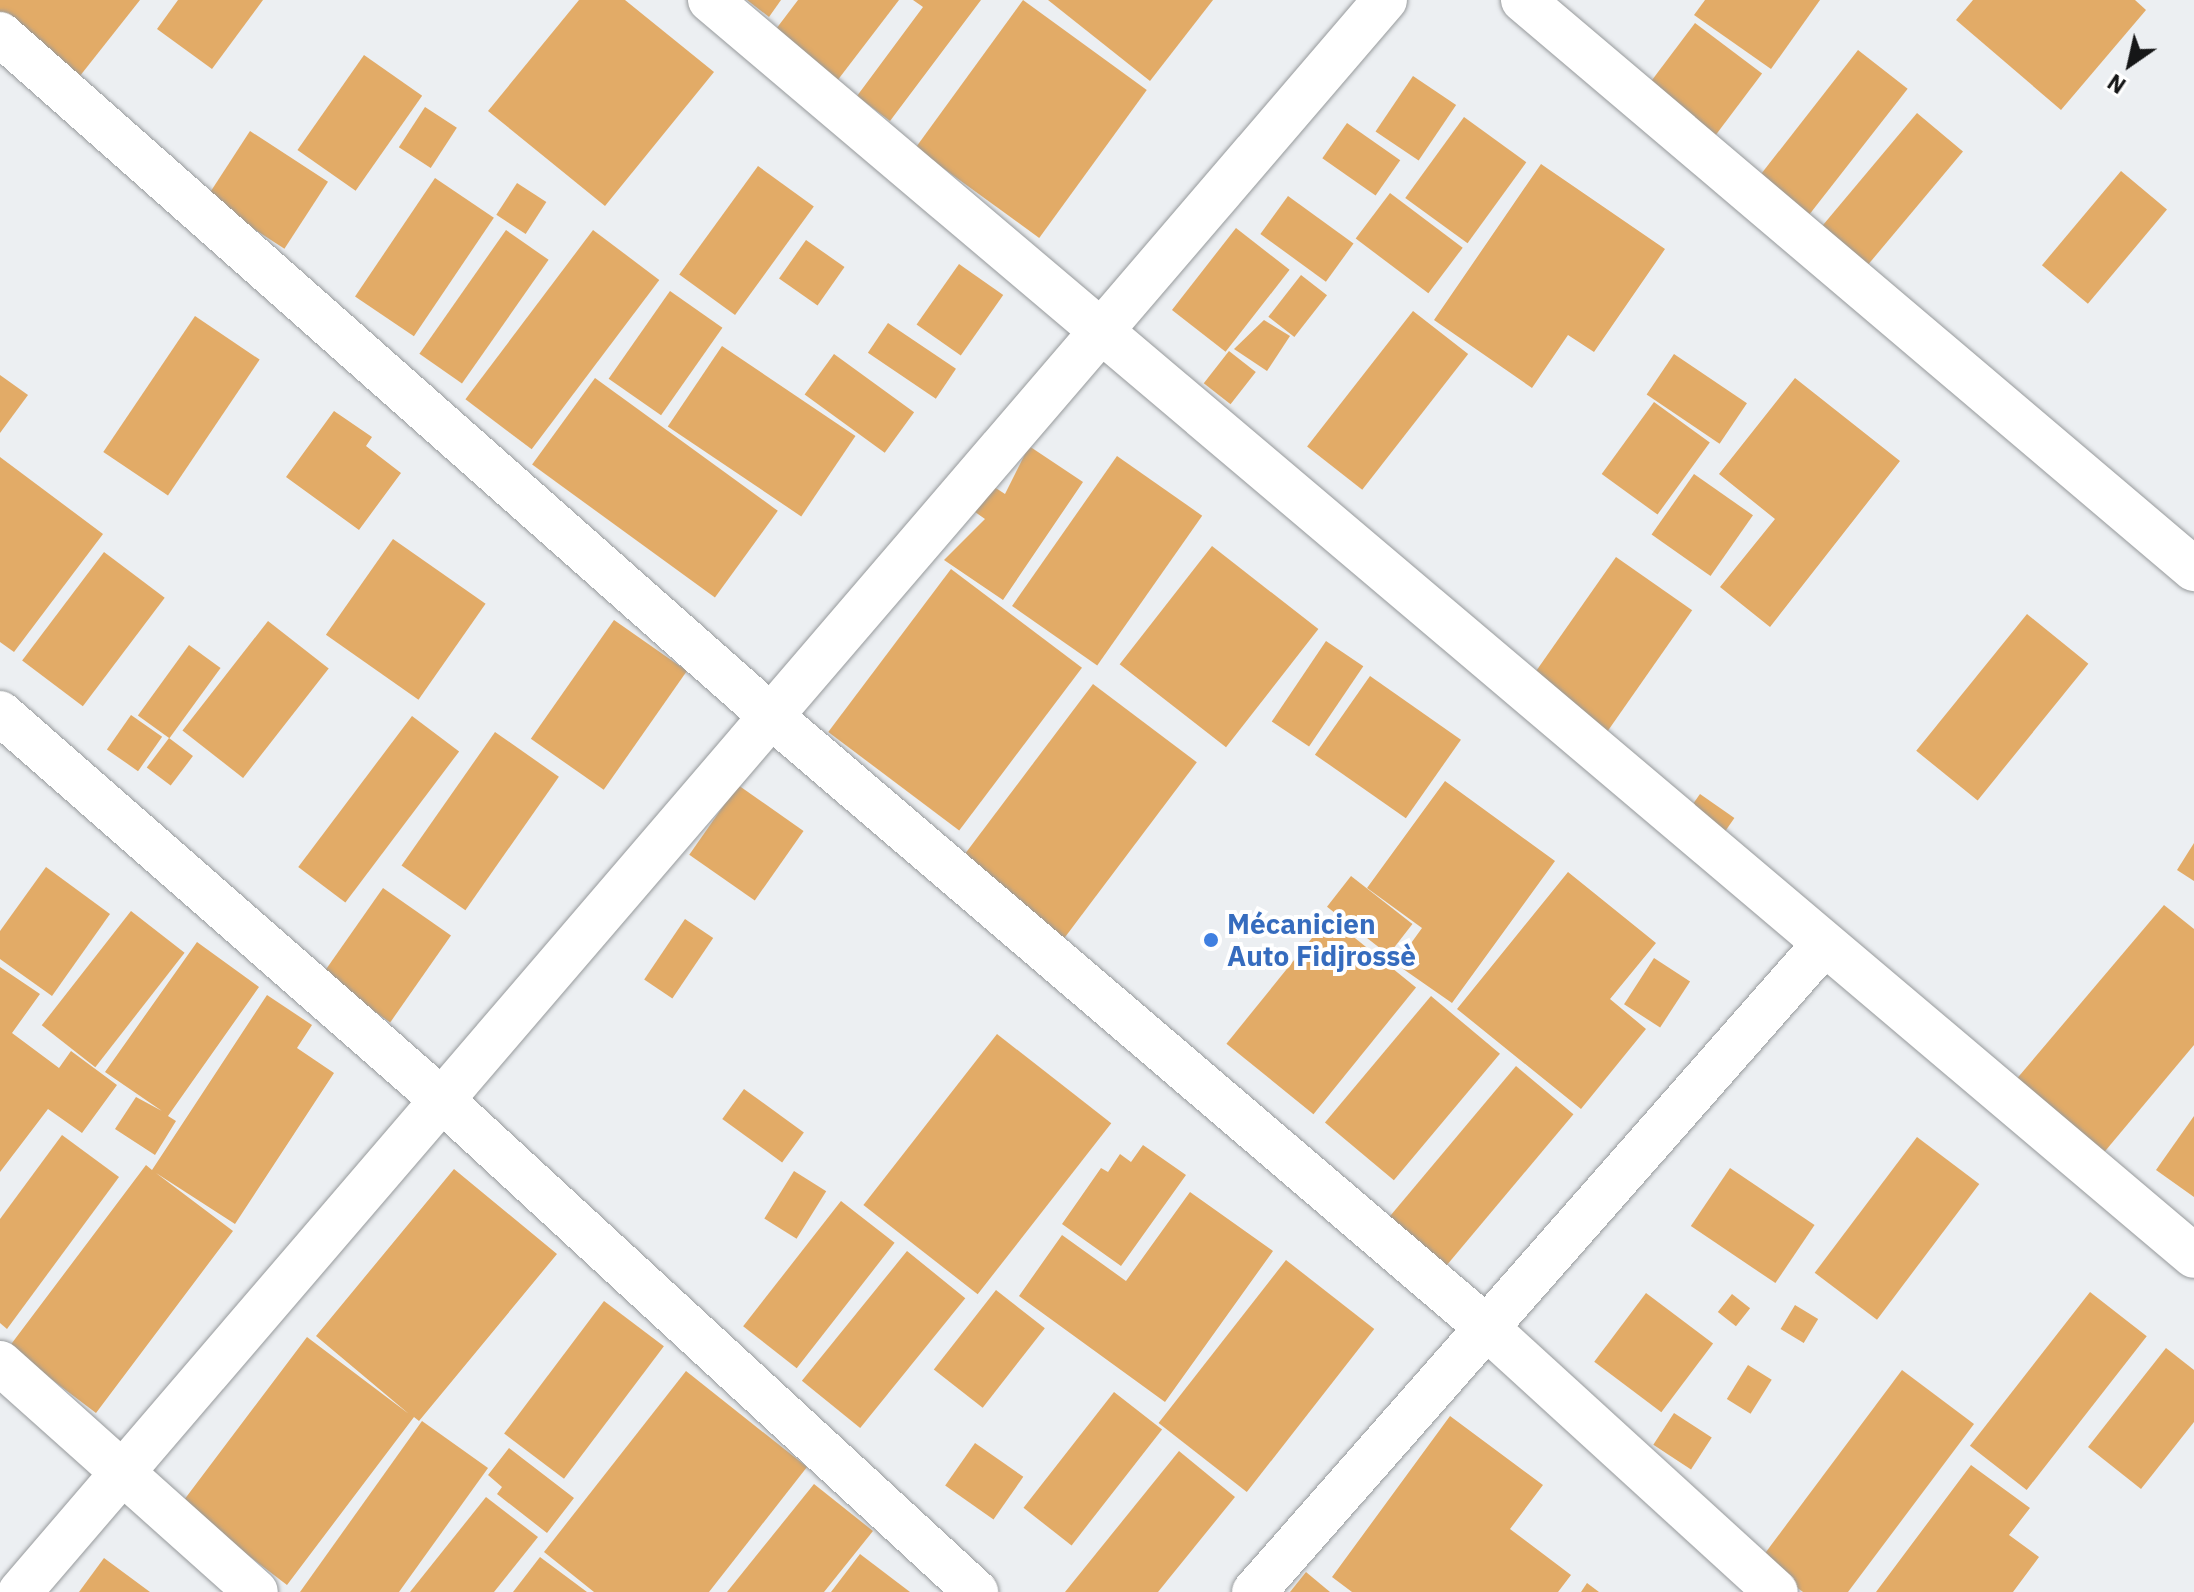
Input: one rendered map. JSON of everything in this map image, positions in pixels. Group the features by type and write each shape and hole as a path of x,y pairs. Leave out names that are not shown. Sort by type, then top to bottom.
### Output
{"street":[{"path":"710,0 2194,1256"},
{"path":"20,1592 1385,0"},
{"path":"1523,0 2194,569"},
{"path":"0,34 772,717 1487,1328 1776,1592"},
{"path":"0,713 443,1101 976,1592"},
{"path":"1254,1592 1824,944"},
{"path":"0,1363 256,1592"}],"building":[{"path":"0,0 140,0 72,86 0,30"},
{"path":"178,0 263,0 212,69 157,29"},
{"path":"579,0 625,0 714,72 605,206 488,111"},
{"path":"747,0 781,0 769,17"},
{"path":"798,0 899,0 837,81 773,33"},
{"path":"913,0 981,0 890,121 857,96 923,7"},
{"path":"1023,0 1147,90 1039,238 915,148"},
{"path":"1048,0 1213,0 1150,81"},
{"path":"1705,0 1820,0 1771,69 1694,15"},
{"path":"1973,0 2135,0 2146,10 2061,110 1956,20"},
{"path":"1695,23 1762,74 1713,139 1646,88"},
{"path":"1858,50 1908,89 1805,220 1756,181"},
{"path":"364,55 422,96 356,191 297,150"},
{"path":"1413,76 1456,105 1419,161 1376,132"},
{"path":"425,107 457,128 431,168 399,147"},
{"path":"1917,113 1963,152 1864,270 1818,231"},
{"path":"1464,117 1526,162 1468,243 1405,198"},
{"path":"1347,123 1400,160 1376,196 1322,158"},
{"path":"250,131 328,182 284,249 206,198"},
{"path":"1541,164 1665,249 1594,352 1568,335 1532,388 1434,320"},
{"path":"758,166 814,207 735,315 679,274"},
{"path":"2121,171 2167,210 2088,304 2042,265"},
{"path":"435,178 494,218 414,336 355,297"},
{"path":"517,183 546,202 526,234 496,215"},
{"path":"1390,193 1463,248 1428,293 1356,239"},
{"path":"1288,196 1354,244 1326,282 1260,234"},
{"path":"1236,228 1290,270 1226,352 1172,310"},
{"path":"506,230 549,260 462,384 419,354"},
{"path":"593,230 659,280 532,449 465,399"},
{"path":"806,240 845,267 818,305 779,279"},
{"path":"959,264 1003,295 961,356 917,325"},
{"path":"1301,275 1327,295 1294,337 1268,317"},
{"path":"670,291 722,328 661,415 609,379"},
{"path":"1413,311 1468,354 1362,490 1307,447"},
{"path":"195,316 260,360 168,496 103,452"},
{"path":"1264,320 1290,336 1267,371 1234,349"},
{"path":"888,323 956,369 936,399 868,353"},
{"path":"722,346 855,436 801,516 668,426"},
{"path":"1229,351 1256,372 1231,404 1204,383"},
{"path":"834,354 914,412 885,453 805,394"},
{"path":"1674,354 1747,403 1720,444 1647,395"},
{"path":"0,375 28,395 0,433"},
{"path":"595,378 778,511 715,597 532,465"},
{"path":"1795,378 1900,461 1770,627 1720,587 1775,519 1719,474"},
{"path":"1654,402 1710,443 1658,515 1602,474"},
{"path":"334,411 372,437 366,446 401,473 359,530 286,477"},
{"path":"1029,446 1083,482 1003,600 944,560 985,519 968,507 985,481 1005,494"},
{"path":"1117,456 1202,516 1097,666 1012,606"},
{"path":"0,457 103,534 14,652 0,642"},
{"path":"1694,474 1753,515 1711,576 1652,535"},
{"path":"393,539 486,604 418,700 326,635"},
{"path":"1212,546 1318,629 1226,747 1120,664"},
{"path":"104,552 165,598 83,706 22,661"},
{"path":"1616,557 1692,610 1604,736 1528,682"},
{"path":"951,569 1082,668 959,831 828,732"},
{"path":"2027,614 2088,664 1978,800 1916,751"},
{"path":"614,620 687,671 604,790 531,739"},
{"path":"268,621 329,668 243,778 182,731"},
{"path":"1326,641 1363,666 1309,747 1272,721"},
{"path":"189,645 221,668 169,738 138,715"},
{"path":"1370,676 1461,740 1406,818 1315,755"},
{"path":"1093,684 1197,762 1061,943 957,864"},
{"path":"131,715 162,737 138,771 107,749"},
{"path":"412,716 459,752 345,902 298,867"},
{"path":"495,732 559,777 465,910 402,866"},
{"path":"169,738 193,756 171,786 147,768"},
{"path":"1445,781 1555,861 1452,1003 1396,964 1422,928 1367,888"},
{"path":"738,785 804,831 755,901 689,855"},
{"path":"1700,794 1734,818 1715,846 1680,822"},
{"path":"2194,843 2194,881 2177,870"},
{"path":"46,867 110,914 52,996 0,959 0,931"},
{"path":"1568,872 1656,943 1610,999 1646,1029 1581,1109 1457,1009"},
{"path":"1351,876 1412,924 1388,955 1327,907"},
{"path":"383,888 451,936 390,1022 322,975"},
{"path":"2164,905 2194,929 2194,1045 2101,1156 2014,1082"},
{"path":"131,911 185,953 95,1067 42,1025"},
{"path":"1329,917 1416,987 1313,1114 1226,1044"},
{"path":"685,919 713,938 672,999 644,980"},
{"path":"197,942 259,987 168,1116 176,1121 155,1155 115,1129 136,1097 162,1111 105,1072"},
{"path":"1654,958 1690,981 1660,1028 1624,1004"},
{"path":"0,967 40,994 12,1033 59,1068 71,1051 117,1085 82,1133 48,1109 0,1172"},
{"path":"267,995 312,1025 297,1048 334,1073 235,1224 156,1173 233,1231 96,1413 9,1347 146,1165 152,1170"},
{"path":"1431,996 1500,1054 1394,1180 1325,1122"},
{"path":"997,1034 1111,1123 978,1294 863,1205"},
{"path":"1516,1066 1573,1114 1442,1270 1385,1222"},
{"path":"744,1089 804,1132 782,1162 722,1119"},
{"path":"2194,1116 2194,1197 2156,1170"},
{"path":"62,1135 119,1177 7,1329 0,1323 0,1219"},
{"path":"1917,1137 1979,1184 1877,1320 1815,1273"},
{"path":"1143,1145 1186,1175 1121,1266 1062,1224 1101,1168 1108,1172 1120,1154 1131,1162"},
{"path":"1730,1168 1815,1225 1775,1283 1691,1226"},
{"path":"454,1169 557,1254 419,1421 414,1417 287,1585 181,1504 307,1337 409,1414 316,1336"},
{"path":"794,1171 826,1191 797,1239 764,1218"},
{"path":"1190,1192 1273,1251 1165,1402 1019,1296 1062,1235 1126,1281"},
{"path":"841,1201 895,1243 797,1368 743,1326"},
{"path":"907,1251 965,1298 860,1428 802,1381"},
{"path":"1286,1260 1374,1329 1247,1492 1159,1423"},
{"path":"996,1290 1045,1328 983,1408 934,1370"},
{"path":"2090,1292 2147,1336 2027,1490 1970,1446"},
{"path":"1646,1293 1713,1344 1661,1412 1594,1362"},
{"path":"1732,1294 1750,1308 1736,1326 1718,1312"},
{"path":"604,1301 664,1346 564,1479 504,1434"},
{"path":"1795,1305 1818,1319 1804,1343 1781,1329"},
{"path":"2166,1348 2194,1370 2194,1422 2141,1489 2088,1447"},
{"path":"1748,1365 1772,1380 1751,1414 1727,1399"},
{"path":"1902,1370 1974,1424 1848,1592 1803,1592 1760,1560"},
{"path":"686,1371 807,1467 709,1592 594,1592 544,1552"},
{"path":"1114,1392 1162,1430 1072,1545 1023,1508"},
{"path":"1674,1413 1712,1438 1691,1469 1653,1445"},
{"path":"1450,1416 1543,1485 1510,1529 1571,1575 1558,1592 1352,1592 1332,1577"},
{"path":"422,1421 488,1468 399,1592 300,1592"},
{"path":"975,1443 1023,1477 994,1519 945,1486"},
{"path":"509,1448 574,1498 547,1533 497,1494 502,1487 488,1475"},
{"path":"1179,1451 1235,1497 1158,1592 1065,1592"},
{"path":"1971,1465 2030,1508 2009,1535 2039,1557 2013,1592 1876,1592"},
{"path":"814,1484 873,1531 824,1592 727,1592"},
{"path":"486,1497 538,1537 494,1592 410,1592"},
{"path":"860,1554 910,1592 831,1592"},
{"path":"540,1557 587,1592 513,1592"},
{"path":"104,1558 150,1592 79,1592"},
{"path":"1306,1572 1330,1592 1290,1592"},
{"path":"1587,1583 1599,1592 1581,1592"}],"place":[{"name":"Mécanicien Auto Fidjrossè","path":"1211,940"}]}
